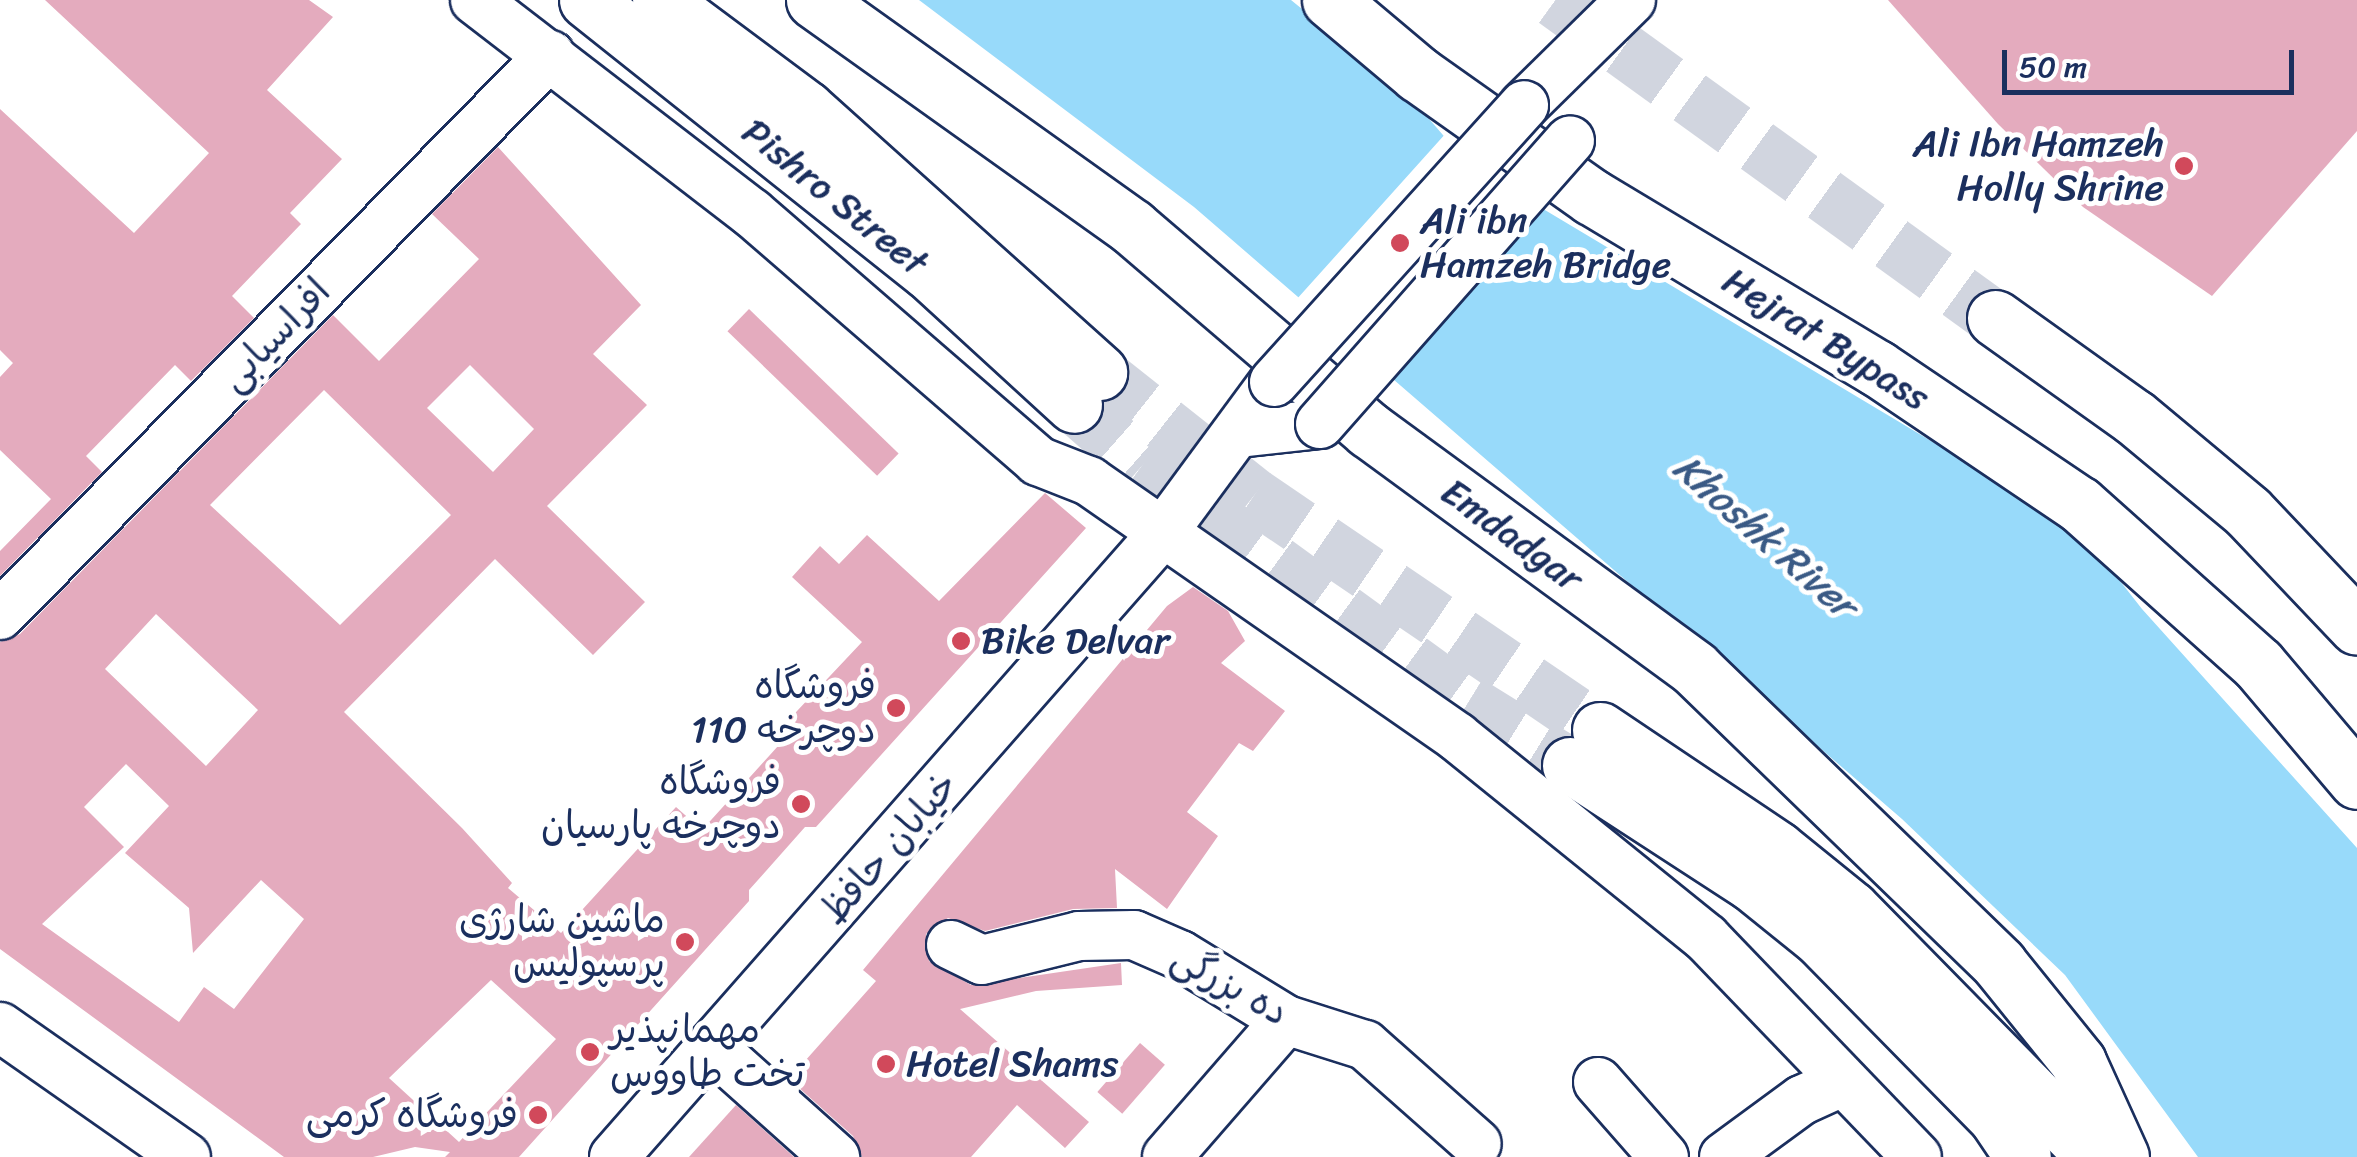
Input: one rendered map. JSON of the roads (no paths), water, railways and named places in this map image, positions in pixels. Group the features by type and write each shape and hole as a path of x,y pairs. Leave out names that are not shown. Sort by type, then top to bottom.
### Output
{"main road":[{"name":"Pishro Street","path":"588,0 928,271 1087,388 806,109 660,0"},
{"name":"Emdadgar","path":"814,0 1132,227 1370,430 1694,668 1999,964 2078,1062 2121,1157"},
{"name":"Hejrat Bypass","path":"1330,0 1418,74 1592,197 1877,368 2079,504 2258,664 2357,780"},
{"path":"1995,318 2134,417 2248,512 2357,627"},
{"path":"2023,1157 1984,1104 1819,938 1585,747 1777,850 1851,909 2095,1157"}],"street":[{"path":"474,0 752,214 1038,461 1088,481 1457,737 1706,938 1917,1157"},
{"path":"1238,433 1320,424 1570,140 1576,61 1631,0"},
{"name":"افراسیابی","path":"0,616 550,55"},
{"name":"خیابان حافظ","path":"614,1157 1161,535 1274,382 1524,105 1576,61"},
{"name":"ده بزرگی","path":"951,945 982,960 1079,936 1134,935 1180,955 1286,1020 1365,1045 1478,1144"},
{"path":"1166,1157 1286,1020"},
{"path":"0,1026 186,1157"},
{"path":"713,1048 835,1157"},
{"path":"1598,1082 1664,1157"},
{"path":"1724,1157 1802,1100 1842,1082"}],"water":[{"name":"Khoshk River","path":"919,0 1291,0 1411,98 1468,164 2080,530 2142,609 2357,848 2357,1157 2198,1157 2065,975 1902,819 1194,207"}],"tunnel":[{"path":"1555,0 1995,318"},
{"path":"1099,372 1254,495 1600,730"},
{"path":"1074,405 1142,465 1468,702 1570,765"}],"place":[{"name":"Ali Ibn Hamzeh Holly Shrine","path":"2184,166"},
{"name":"Ali ibn Hamzeh Bridge","path":"1400,243"},
{"name":"Bike Delvar","path":"961,641"},
{"name":"فروشگاه دوچرخه 110","path":"896,708"},
{"name":"فروشگاه دوچرخه پارسیان","path":"801,804"},
{"name":"ماشین شارژی پرسپولیس","path":"685,942"},
{"name":"مهمانپذیر تخت طاووس","path":"590,1052"},
{"name":"Hotel Shams","path":"886,1064"},
{"name":"فروشگاه کرمی","path":"538,1115"}]}
